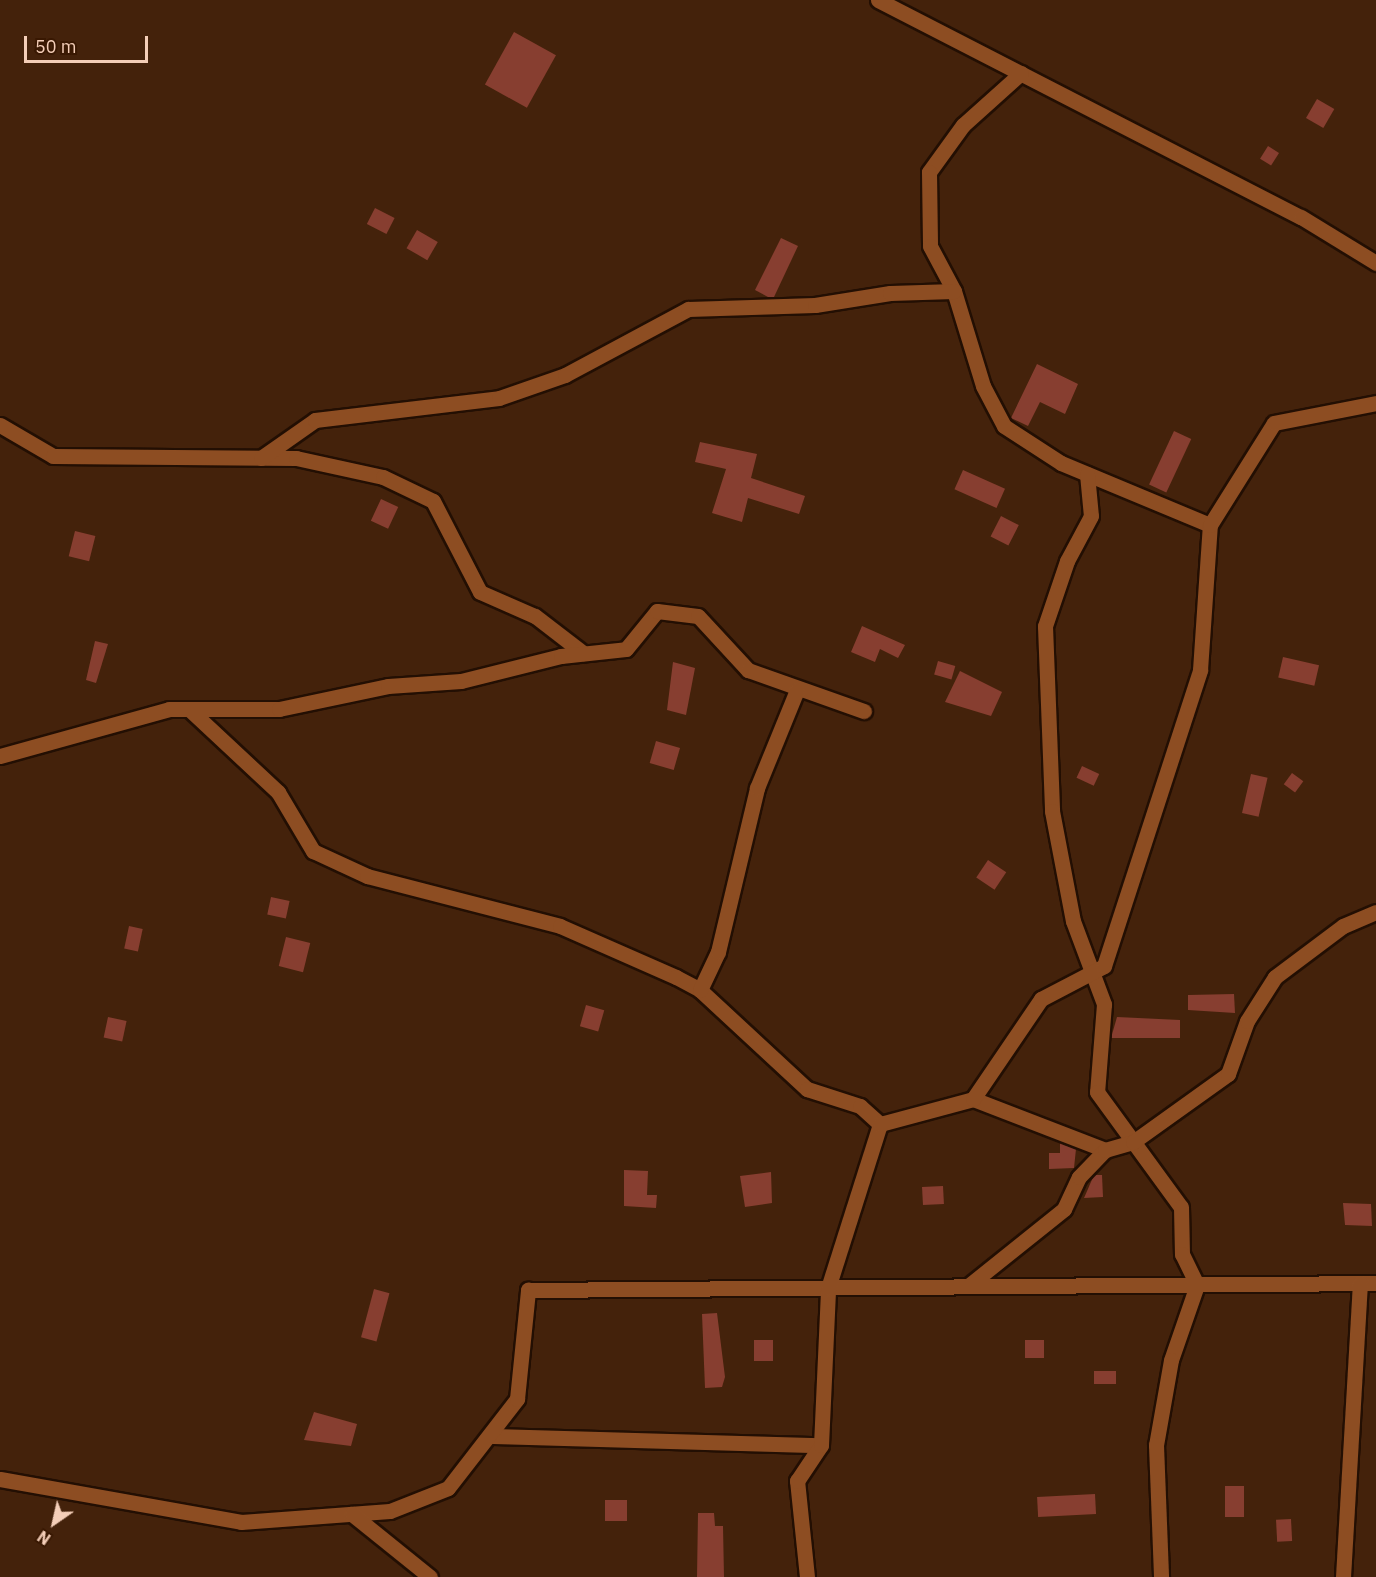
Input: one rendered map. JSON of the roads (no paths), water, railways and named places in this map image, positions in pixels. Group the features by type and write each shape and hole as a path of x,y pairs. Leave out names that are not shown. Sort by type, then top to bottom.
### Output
{"street":[{"path":"878,0 1301,217 1376,263"},
{"path":"1021,74 963,126 929,172 930,246 954,291 983,386 1004,426 1087,474 1210,525"},
{"path":"261,458 315,420 439,408 543,383 688,309 814,305 890,293 954,291"},
{"path":"973,1099 1041,999 1104,966 1200,670 1210,525 1274,423 1376,403"},
{"path":"0,425 52,456 296,458 383,477 434,501 480,592 536,616 583,653"},
{"path":"1087,474 1091,516 1066,561 1045,626 1052,811 1073,921 1090,973 1104,1004 1097,1092 1180,1206 1182,1254 1197,1285 1171,1360 1156,1445 1161,1577"},
{"path":"0,756 170,709 279,709 388,686 461,681 583,653 626,649 657,611 698,616 748,670 797,690 864,711"},
{"path":"700,990 726,924 757,788 797,690"},
{"path":"189,709 278,792 313,851 367,876 560,926 700,990 807,1089 860,1106 880,1124"},
{"path":"968,1286 1064,1209 1079,1177 1105,1150 1133,1142 1228,1074 1247,1021 1275,977 1343,926 1376,912"},
{"path":"880,1124 973,1099 1105,1150"},
{"path":"807,1577 797,1481 821,1445 828,1288 880,1124"},
{"path":"1343,1577 1360,1283"},
{"path":"0,1479 241,1521 390,1511 448,1488 492,1436 517,1399 528,1290 1376,1283"},
{"path":"492,1436 821,1445"},
{"path":"352,1514 430,1577"}]}
